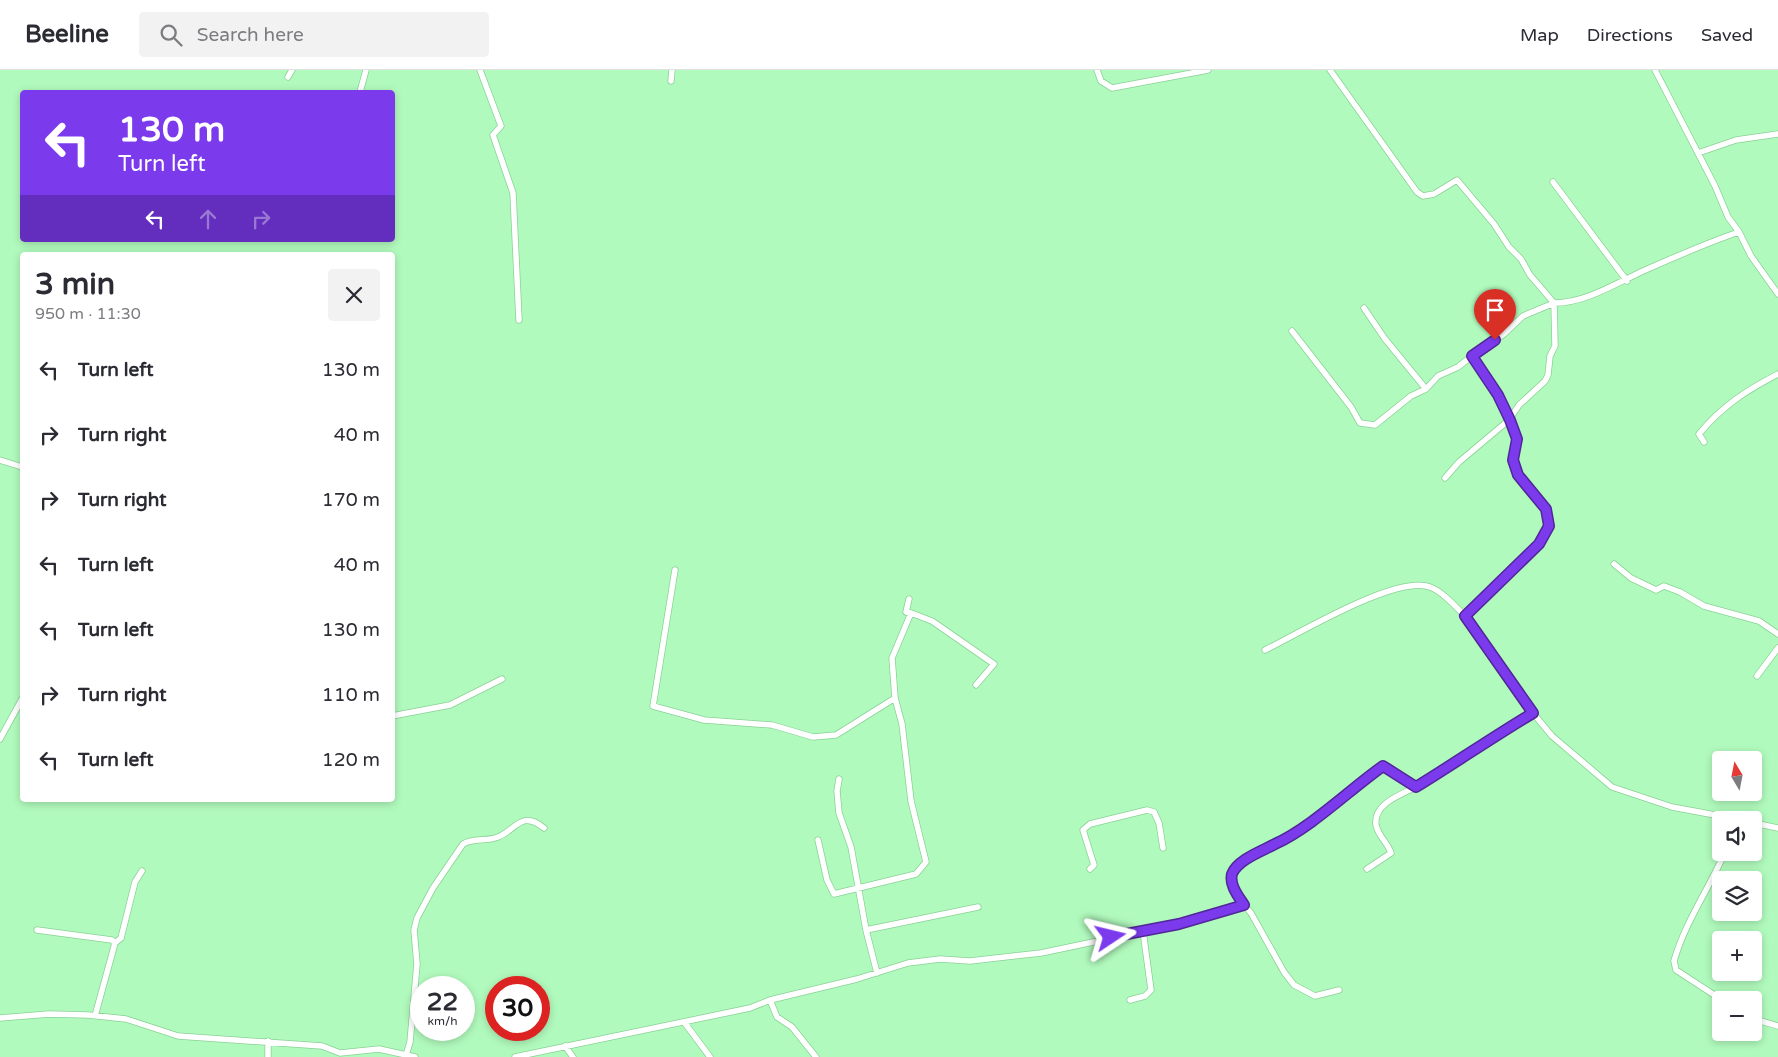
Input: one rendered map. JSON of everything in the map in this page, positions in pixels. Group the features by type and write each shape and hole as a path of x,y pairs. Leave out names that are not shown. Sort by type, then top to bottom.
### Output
{"street":[{"path":"288,77 292,70"},
{"path":"361,90 366,70"},
{"path":"480,70 501,126 493,135 513,193 519,320"},
{"path":"671,81 672,70"},
{"path":"1096,70 1101,81 1112,88 1208,70"},
{"path":"1330,70 1417,192 1423,196 1434,194 1457,180 1494,224 1509,246 1521,259 1530,275 1554,303 1555,346 1550,356 1548,375 1545,381 1519,405 1510,420 1459,462 1445,478"},
{"path":"1655,70 1720,195 1728,216 1739,232 1751,256 1778,294"},
{"path":"1698,153 1736,140 1778,134"},
{"path":"1552,182 1627,281"},
{"path":"1292,331 1351,407 1360,423 1375,425 1411,396 1426,388 1438,376 1458,367 1504,334 1523,316 1554,303 1571,303 1627,281 1710,241 1739,232"},
{"path":"1364,308 1385,339 1426,388"},
{"path":"1465,616 1539,544 1549,526 1546,509 1518,475 1513,460 1517,439 1510,420 1498,395 1472,356"},
{"path":"1704,442 1700,434 1729,402 1751,387 1778,374"},
{"path":"0,460 20,466"},
{"path":"1614,564 1631,578 1656,590 1664,586 1680,592 1704,606 1758,620 1778,634"},
{"path":"674,570 653,706 704,720 772,725 813,737 836,735 895,698"},
{"path":"1265,650 1370,597 1410,584 1430,587 1465,616 1533,713 1552,736 1612,788 1672,807 1712,815"},
{"path":"908,599 906,612 932,621 994,664 976,685"},
{"path":"818,840 827,880 834,894 858,890 916,874 926,862 911,802 902,724 895,698 892,658 911,613"},
{"path":"1758,676 1778,648"},
{"path":"395,715 450,705 502,678"},
{"path":"0,739 20,704"},
{"path":"1367,869 1392,853 1376,826 1377,816 1383,805 1416,787 1458,758 1470,754 1533,713"},
{"path":"1339,990 1314,996 1294,985 1284,972 1251,912 1244,905 1232,884 1232,876 1235,869 1255,854 1284,840 1383,766 1416,787"},
{"path":"839,779 837,791 839,813 851,847 866,930 877,973"},
{"path":"1090,869 1094,865 1083,830 1090,824 1147,810 1154,812 1159,823 1163,848"},
{"path":"406,1054 410,1042 417,964 414,930 422,906 463,844 469,840 498,838 518,822 523,821 534,822 544,828"},
{"path":"1762,825 1778,828"},
{"path":"1712,993 1676,970 1674,961 1694,909 1711,883 1721,861"},
{"path":"95,1016 115,942 121,938 135,882 142,871"},
{"path":"514,1057 750,1008 770,1000 877,973 908,963 940,959 970,961 1041,953 1143,931 1244,905"},
{"path":"866,930 978,907"},
{"path":"37,930 112,940 115,942"},
{"path":"1130,1000 1145,996 1151,990 1143,931"},
{"path":"770,1000 777,1017 792,1027 816,1057"},
{"path":"0,1018 49,1014 95,1016 135,1022 178,1036 322,1046 340,1053 379,1049 415,1057"},
{"path":"1762,1021 1778,1026"},
{"path":"684,1022 710,1057"},
{"path":"268,1041 268,1057"},
{"path":"565,1046 573,1057"}],"route":[{"path":"1111,937 1179,924 1244,905 1232,884 1232,876 1235,869 1255,854 1284,840 1383,766 1403,781 1416,787 1458,758 1470,754 1533,713 1512,685 1497,659 1465,616 1539,544 1549,526 1546,509 1518,475 1513,460 1517,439 1510,420 1498,395 1472,356 1495,340"}]}
